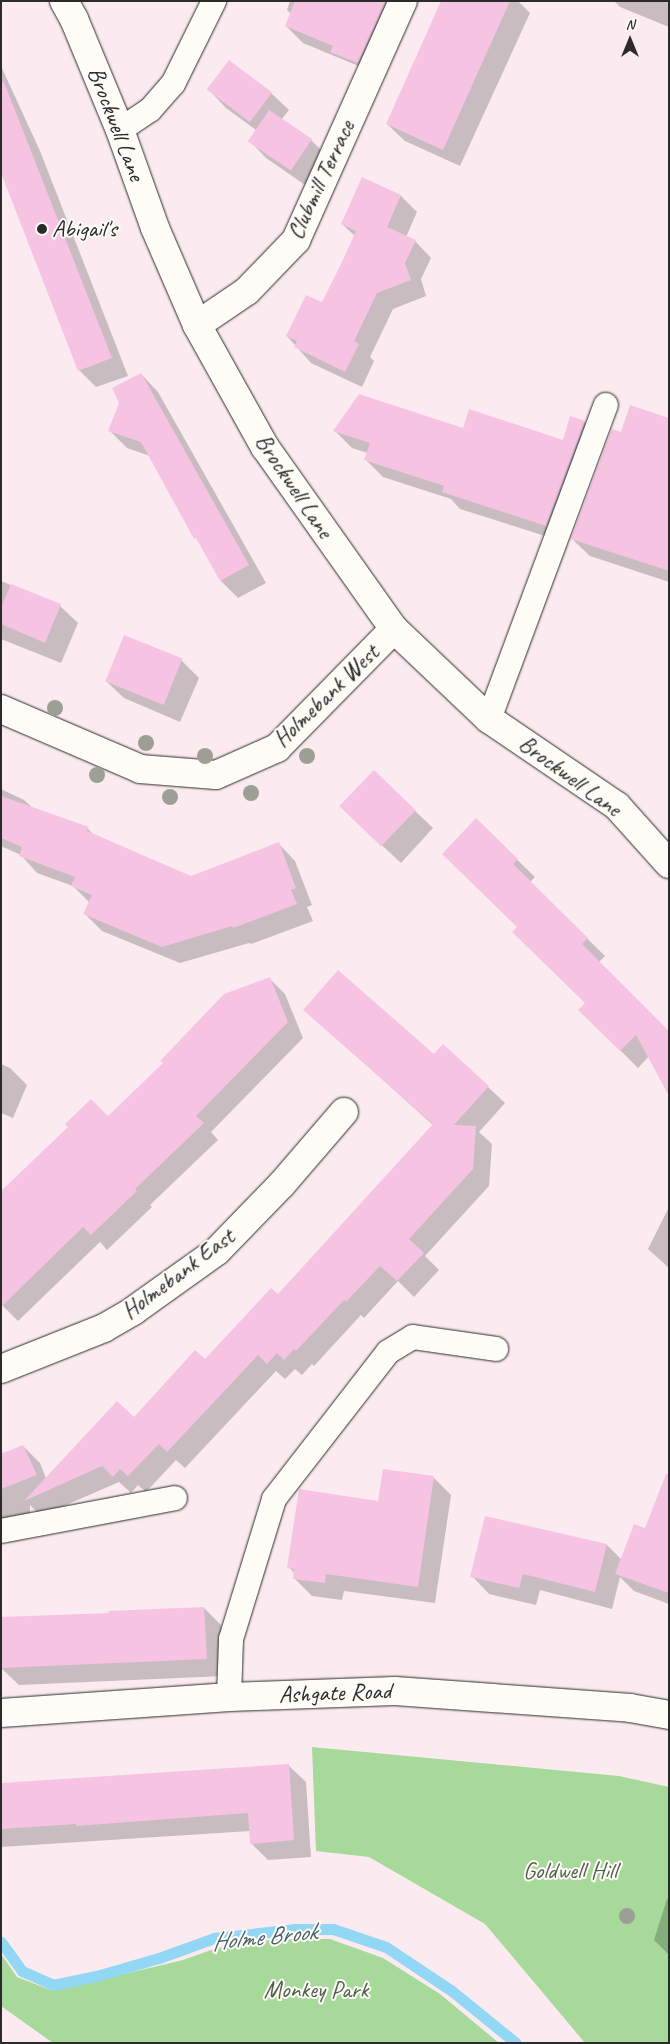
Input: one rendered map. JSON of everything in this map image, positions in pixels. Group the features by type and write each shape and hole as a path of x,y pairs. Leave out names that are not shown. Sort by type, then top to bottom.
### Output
{"street":[{"name":"Brockwell Lane","path":"64,1 120,130 155,228 197,325 265,447 394,629 489,719 617,806 669,864"},
{"name":"Clubmill Terrace","path":"197,325 247,291 296,240 403,1"},
{"name":"Holmebank West","path":"1,709 140,770 216,775 277,748 394,629"},
{"name":"Holmebank East","path":"1,1369 104,1328 133,1311 218,1251 282,1184 344,1112"},
{"name":"Ashgate Road","path":"1,1713 229,1697 395,1691 630,1708 669,1715"}],"lane":[{"path":"120,130 150,110 173,84 214,1"},
{"path":"489,719 606,405"},
{"path":"229,1697 231,1639 274,1499 388,1352 414,1336 496,1349"},
{"path":"1,1531 175,1498"}],"green space":[{"name":"Goldwell Hill","path":"312,1747 619,1776 669,1787 669,2043 585,2043 485,1924 369,1857 316,1851"},
{"name":"Monkey Park","path":"277,1939 330,1939 383,1958 440,1994 499,2043 53,2043 1,2006 1,1954 17,1977 53,1991 183,1960 217,1948"}],"building":[{"path":"295,1 386,1 358,63 330,52 333,46 285,26"},
{"path":"441,1 510,1 443,150 386,124"},
{"path":"229,60 272,92 250,122 207,90"},
{"path":"1,82 4,82 112,358 78,371 1,173"},
{"path":"269,110 312,139 291,171 248,142"},
{"path":"362,177 401,195 387,227 416,240 405,263 411,280 377,293 354,341 359,344 345,372 294,347 297,341 286,336 306,295 322,302 342,262 356,231 341,224"},
{"path":"141,373 249,565 220,581 196,538 194,539 141,442 108,431 119,403 112,388"},
{"path":"359,394 463,428 469,409 563,440 570,416 585,421 546,526 442,492 444,486 364,460 370,443 333,431"},
{"path":"630,405 669,418 669,571 571,539 612,429 621,432"},
{"path":"11,584 61,604 45,643 1,624 1,607"},
{"path":"124,635 182,659 164,705 105,681"},
{"path":"374,770 416,810 381,846 339,806"},
{"path":"1,796 89,827 87,831 191,876 279,842 296,888 291,890 297,904 233,928 232,926 162,947 83,914 92,895 71,886 75,877 19,856 22,847 1,838"},
{"path":"476,818 518,859 513,864 588,938 582,944 669,1031 669,1096 636,1035 620,1051 578,1010 585,1003 512,932 517,927 442,854"},
{"path":"338,970 434,1054 443,1044 489,1086 454,1125 476,1126 473,1169 409,1239 424,1253 397,1281 380,1266 346,1302 344,1300 296,1351 294,1349 284,1360 277,1353 267,1364 258,1355 167,1452 159,1444 128,1476 120,1469 113,1477 102,1466 24,1501 117,1401 134,1417 195,1350 205,1359 271,1288 278,1294 433,1124 303,1010"},
{"path":"270,977 288,1022 196,1116 204,1123 135,1189 137,1191 91,1235 83,1227 1,1307 1,1191 68,1127 65,1124 91,1099 108,1116 163,1063 160,1061 224,994"},
{"path":"23,1445 37,1475 1,1489 1,1454"},
{"path":"383,1469 434,1476 418,1587 326,1574 325,1583 293,1579 294,1569 287,1568 299,1489 378,1501"},
{"path":"666,1474 669,1474 669,1593 615,1574 634,1524 645,1528"},
{"path":"485,1516 607,1544 595,1592 523,1574 519,1588 470,1577"},
{"path":"204,1607 207,1659 1,1668 1,1617"},
{"path":"289,1764 294,1840 250,1844 248,1813 76,1826 76,1824 1,1829 1,1783"}],"waterway":[{"name":"Holme Brook","path":"1,1942 22,1971 53,1985 100,1975 159,1958 214,1938 296,1929 333,1929 386,1947 452,1991 516,2043"}],"place":[{"name":"Abigail's","path":"42,229"}]}
